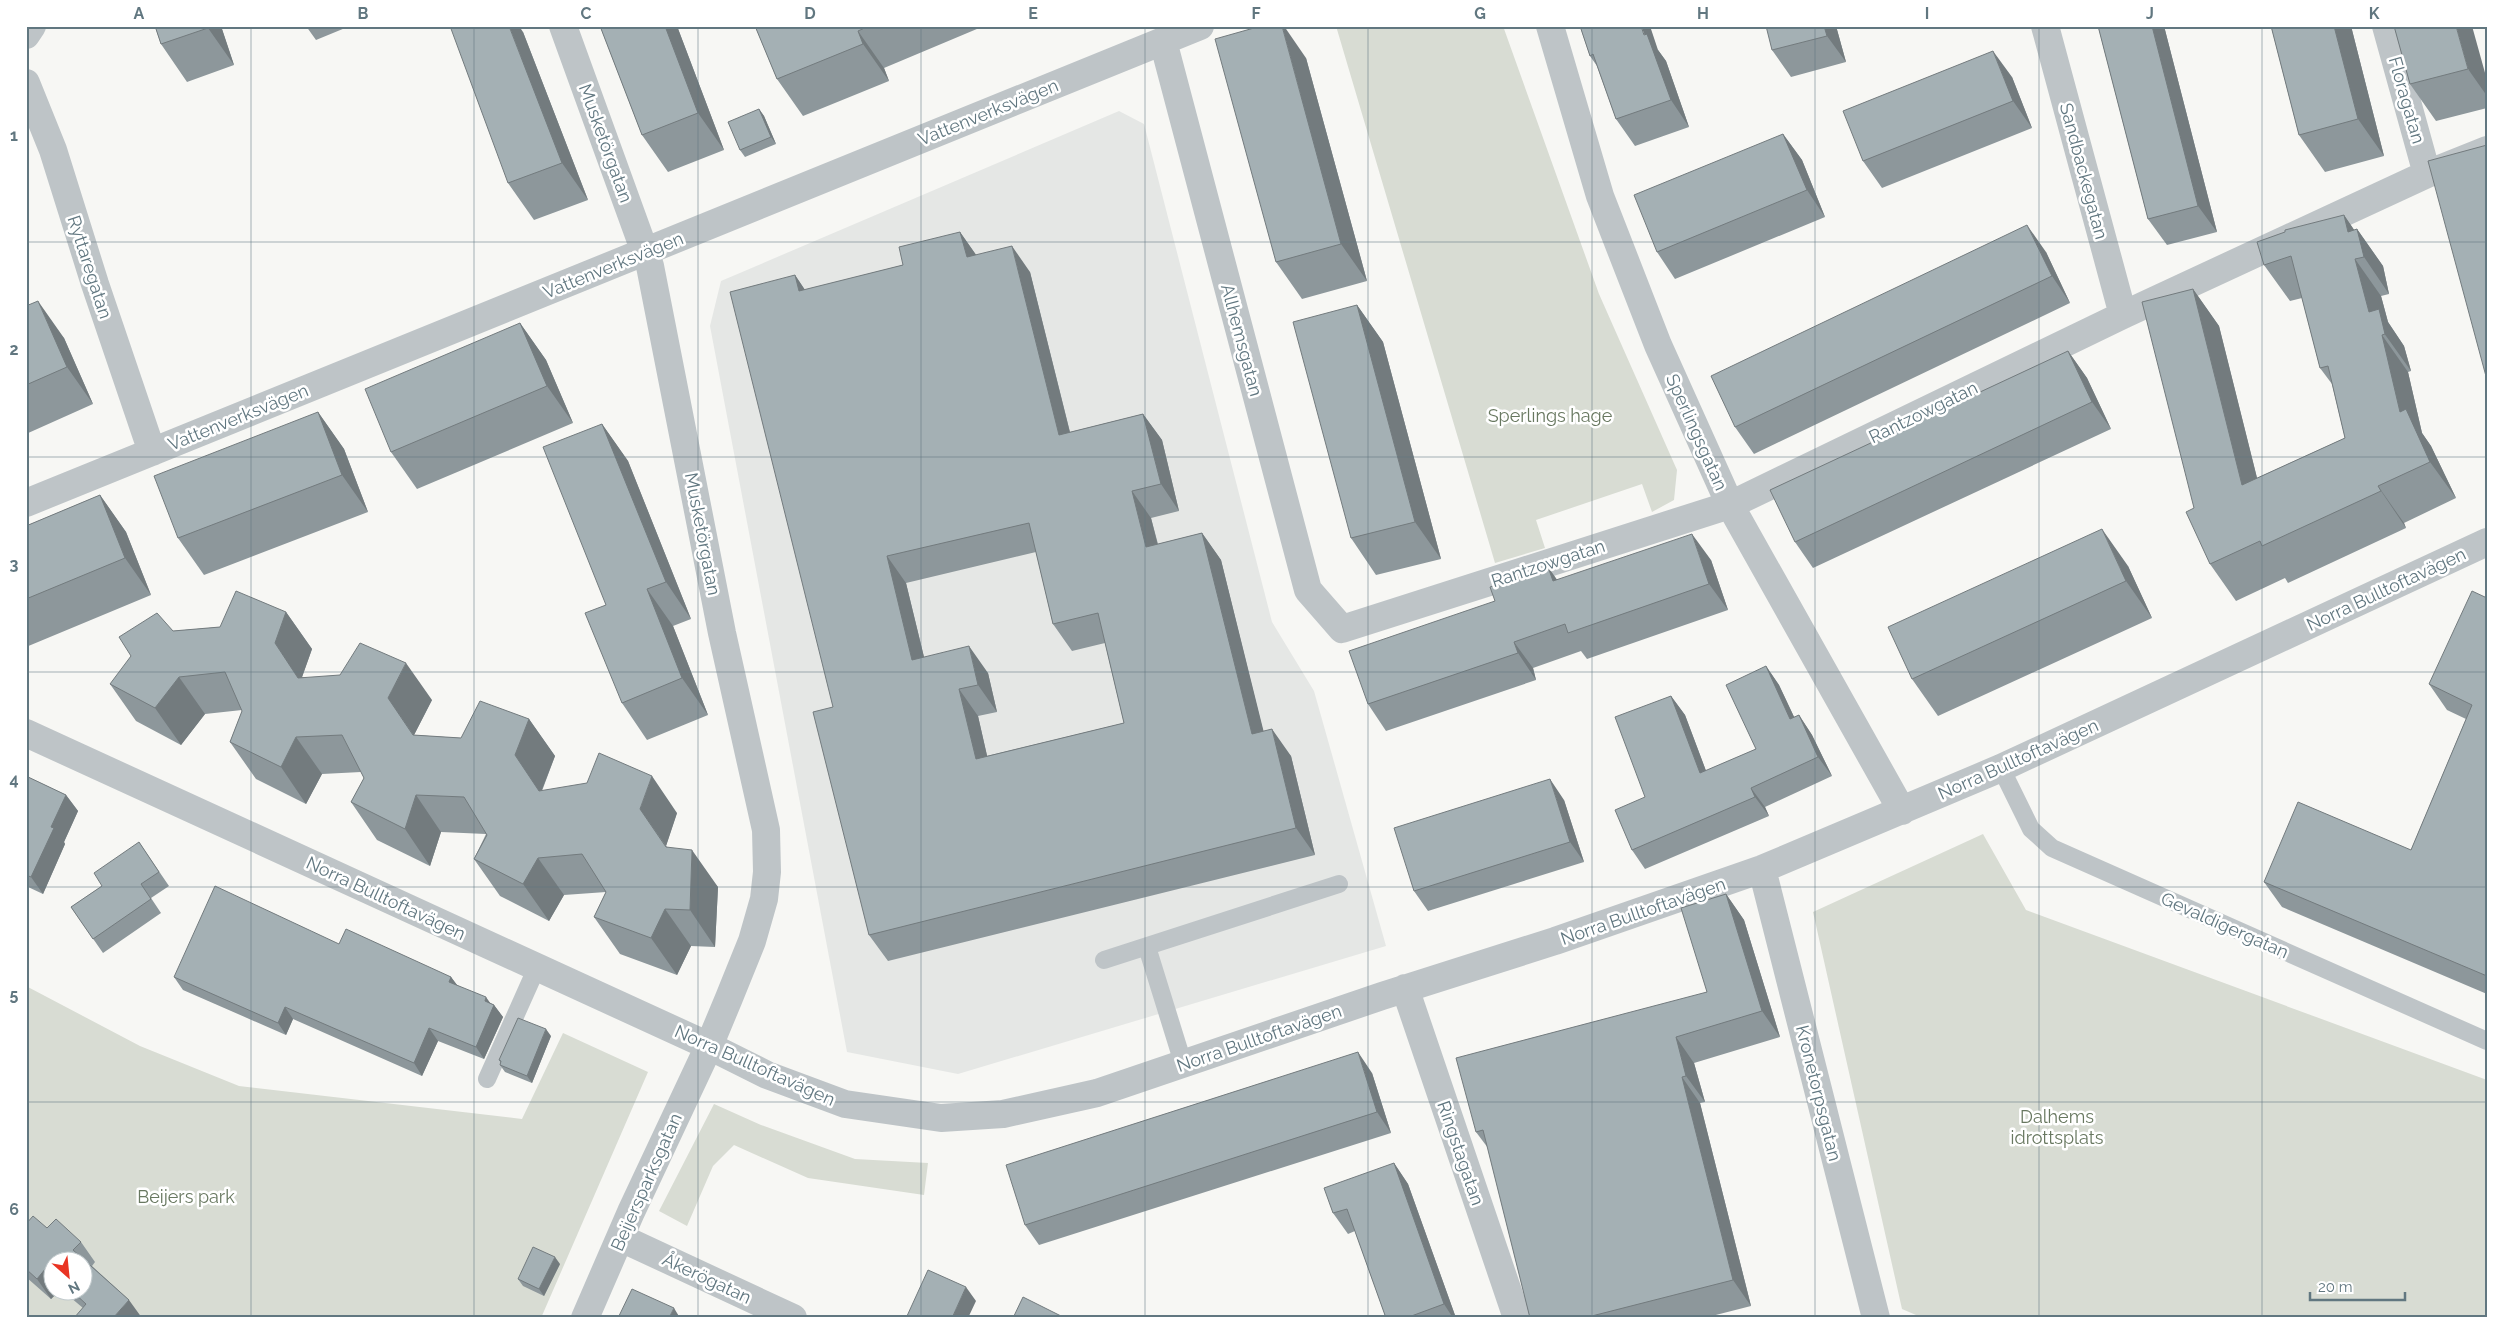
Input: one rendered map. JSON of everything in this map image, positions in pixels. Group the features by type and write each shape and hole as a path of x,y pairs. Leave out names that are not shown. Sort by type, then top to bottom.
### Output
{"street":[{"path":"26,35 32,26"},
{"name":"Musketörgatan","path":"563,26 647,251 722,633 766,830 767,872 764,899 752,941 709,1046"},
{"name":"Vattenverksvägen","path":"26,503 1200,26"},
{"name":"Sperlingsgatan","path":"1550,26 1604,205 1658,345 1730,505 1902,811"},
{"name":"Sandbackegatan","path":"2045,26 2123,315"},
{"name":"Floragatan","path":"2386,26 2427,174"},
{"name":"Allhemsgatan","path":"1163,41 1308,590 1342,629"},
{"name":"Ryttaregatan","path":"26,83 53,150 95,284 152,452"},
{"name":"Rantzowgatan","path":"1342,629 1730,505 2123,315 2427,174 2487,150"},
{"name":"Norra Bulltoftavägen","path":"26,733 709,1046 767,1075 845,1104 941,1118 1003,1114 1097,1093 1389,989 1555,941 1762,870 2002,768 2487,542"},
{"name":"Kronetorpsgatan","path":"1762,870 1876,1318"},
{"name":"Ringstagatan","path":"1389,989 1517,1318"},
{"name":"Beijersparksgatan","path":"585,1318 709,1046"},
{"name":"Åkerögatan","path":"621,1238 793,1318"}],"lane":[{"name":"Gevaldigergatan","path":"2002,768 2032,829 2052,848 2487,1041"},
{"path":"1104,960 1339,884"},
{"path":"1147,947 1183,1063"},
{"path":"487,1079 537,967"}],"shaded area":[{"path":"1119,111 1144,124 1272,622 1314,691 1386,946 958,1074 847,1052 710,326 721,281"}],"green space":[{"name":"Sperlings hage","path":"1336,26 1503,26 1599,294 1677,470 1674,500 1652,512 1642,484 1536,520 1545,548 1495,563"},
{"name":"Dalhems idrottsplats","path":"1983,834 2026,910 2487,1080 2487,1318 1923,1318 1902,1309 1813,912"},
{"name":"Beijers park","path":"26,986 140,1046 239,1086 522,1119 563,1033 648,1072 541,1318 26,1318"},
{"path":"714,1104 761,1125 855,1159 928,1163 924,1195 808,1178 734,1145 713,1166 687,1226 659,1211"}],"building":[{"path":"155,26 208,26 208,28 161,44"},
{"path":"450,26 509,26 562,163 508,183"},
{"path":"600,26 665,26 698,113 642,135"},
{"path":"755,26 869,26 858,31 863,44 777,79"},
{"path":"1261,26 1282,26 1341,244 1276,262 1215,39"},
{"path":"1580,26 1641,26 1644,35 1647,34 1671,100 1616,119 1593,54 1590,56"},
{"path":"1766,26 1824,26 1827,36 1772,50"},
{"path":"2098,26 2152,26 2198,206 2148,219"},
{"path":"2271,26 2334,26 2358,119 2299,135"},
{"path":"2394,26 2456,26 2468,69 2410,84"},
{"path":"1993,51 2013,101 1863,161 1843,111"},
{"path":"759,109 771,137 740,150 728,122"},
{"path":"1783,134 1807,190 1657,252 1634,195"},
{"path":"2487,145 2487,380 2428,161"},
{"path":"2344,215 2348,232 2357,229 2364,257 2355,259 2369,312 2379,309 2385,334 2382,335 2400,412 2406,409 2430,462 2378,486 2381,491 2262,546 2260,541 2210,564 2186,512 2194,508 2142,302 2193,289 2242,485 2345,438 2328,366 2320,368 2291,256 2264,265 2257,242 2285,232 2285,230"},
{"path":"2027,225 2052,276 1735,427 1711,376"},
{"path":"960,232 967,257 1012,246 1059,435 1143,414 1161,484 1132,491 1146,547 1202,533 1252,734 1272,729 1296,828 869,935 813,712 833,707 730,292 795,275 799,291 903,265 899,247","holes":["1029,523 1053,624 1098,613 1124,723 976,759 959,689 978,685 969,646 912,660 887,556"]},
{"path":"38,301 67,367 26,385 26,306"},
{"path":"1357,305 1415,522 1351,538 1293,322"},
{"path":"520,323 547,386 391,452 365,389"},
{"path":"2068,351 2092,402 1795,542 1770,490"},
{"path":"318,412 342,475 178,538 154,476"},
{"path":"602,424 666,582 647,589 682,678 622,703 585,613 606,605 543,447"},
{"path":"100,495 125,558 26,599 26,526"},
{"path":"2102,529 2126,581 1912,679 1888,627"},
{"path":"1692,534 1709,584 1568,633 1565,624 1514,642 1518,653 1368,704 1349,651 1495,601 1490,587 1548,567 1553,581"},
{"path":"236,591 286,612 275,643 298,678 340,675 360,643 406,663 388,698 413,735 461,738 480,701 529,719 515,755 539,791 587,783 599,753 652,776 640,809 666,847 692,850 690,910 665,909 651,938 594,917 606,892 582,854 538,858 523,884 474,859 487,835 464,797 416,795 405,829 351,802 364,778 342,735 296,737 281,767 230,742 242,711 225,672 179,677 155,708 110,684 131,656 119,637 157,613 173,631 220,627"},
{"path":"2472,591 2487,598 2487,976 2264,882 2298,802 2411,850 2472,705 2429,684"},
{"path":"1766,666 1790,719 1799,715 1818,757 1751,788 1755,797 1632,850 1615,810 1645,797 1615,717 1671,696 1700,773 1756,749 1726,685"},
{"path":"26,776 66,795 51,827 54,828 31,877 26,875"},
{"path":"1550,779 1570,842 1414,891 1394,828"},
{"path":"139,842 159,872 141,884 151,899 93,939 71,907 102,886 94,873"},
{"path":"215,886 339,944 346,929 451,977 449,982 486,997 485,1001 494,1005 476,1047 429,1028 414,1063 285,1007 278,1023 174,977"},
{"path":"1726,894 1762,1011 1676,1037 1686,1076 1682,1077 1733,1280 1584,1318 1530,1318 1483,1130 1476,1132 1456,1058 1707,992 1681,908"},
{"path":"518,1018 546,1029 527,1076 500,1065 501,1061 499,1060"},
{"path":"1358,1052 1377,1112 1025,1225 1006,1165"},
{"path":"1394,1163 1444,1304 1406,1318 1386,1318 1347,1209 1333,1213 1324,1188"},
{"path":"33,1216 47,1228 56,1219 81,1242 73,1250 75,1252 42,1252 42,1273 37,1279 26,1269 26,1224"},
{"path":"533,1247 555,1257 539,1289 518,1279"},
{"path":"92,1267 129,1300 113,1318 74,1318 86,1304 84,1302 92,1302"},
{"path":"928,1270 966,1287 952,1318 911,1318 907,1316"},
{"path":"632,1289 674,1308 669,1318 618,1318"},
{"path":"1023,1297 1061,1316 1060,1318 1013,1318"}]}
